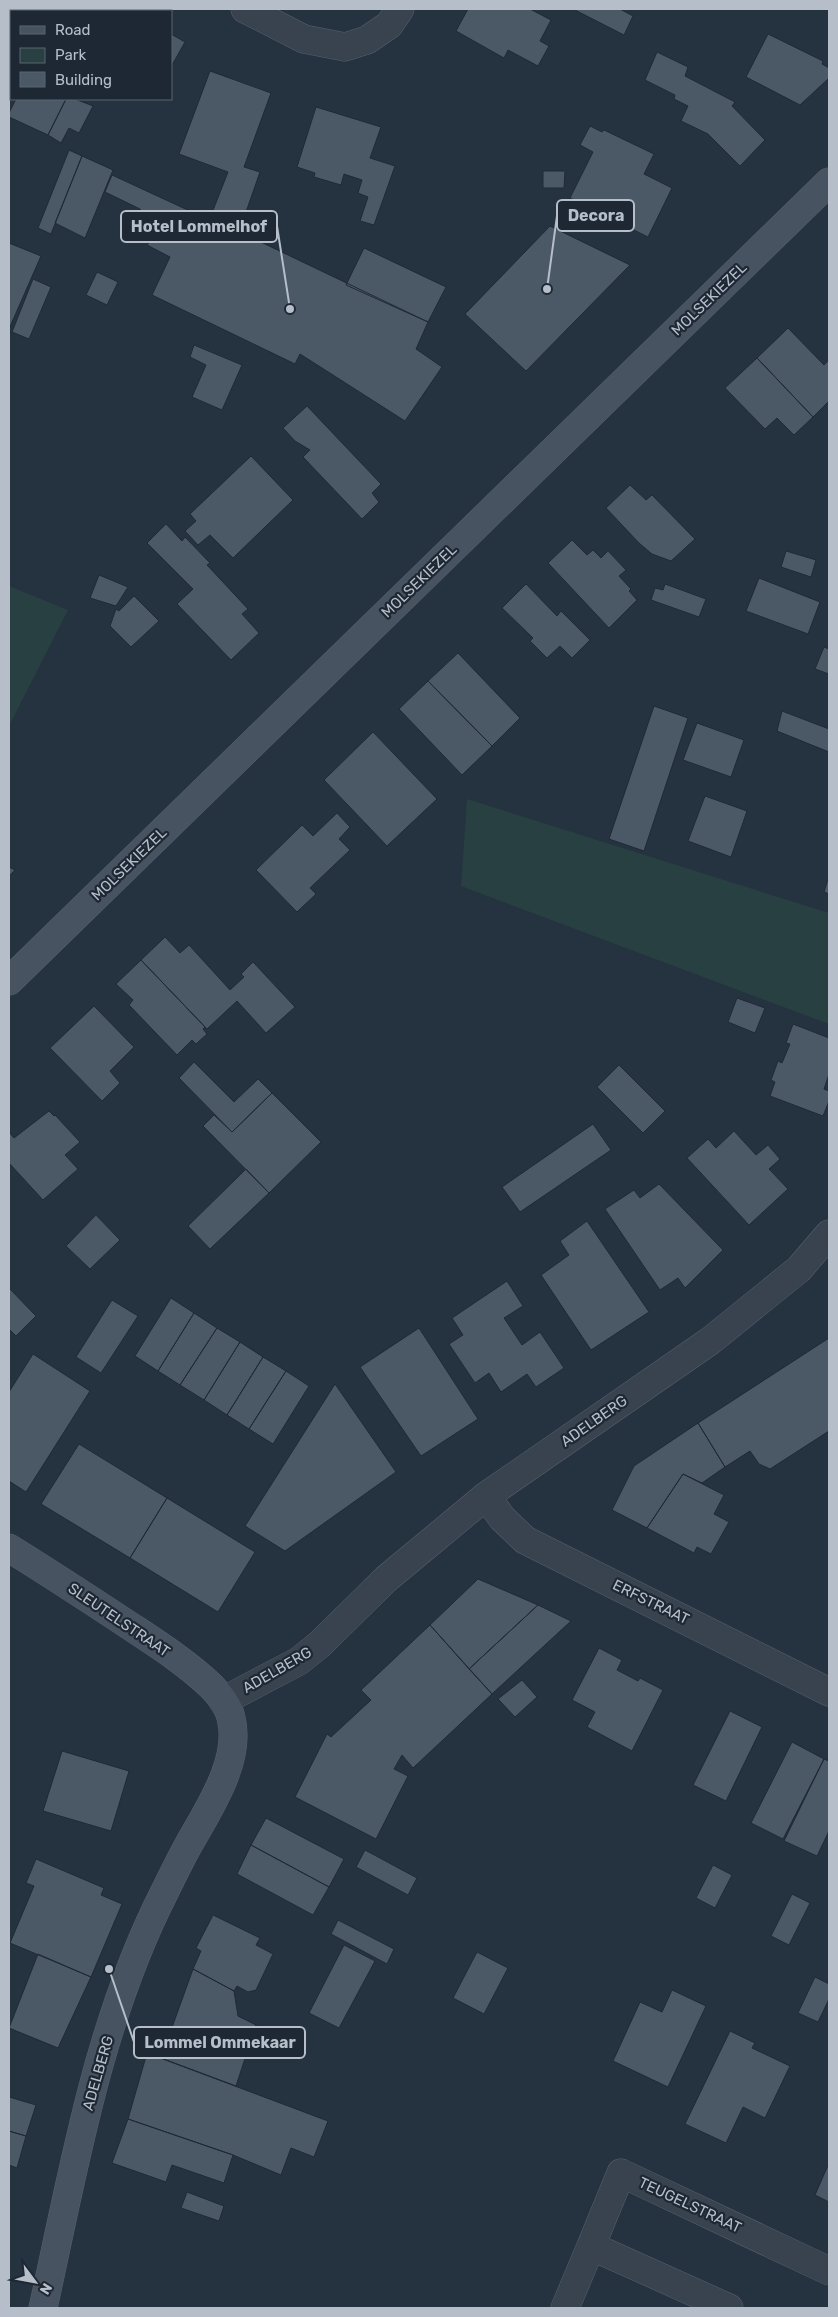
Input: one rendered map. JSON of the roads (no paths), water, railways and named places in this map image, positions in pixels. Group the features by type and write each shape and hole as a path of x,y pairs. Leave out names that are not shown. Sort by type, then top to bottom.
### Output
{"main road":[{"name":"MOLSEKIEZEL","path":"9,981 829,182"},
{"name":"SLEUTELSTRAAT","path":"9,1548 166,1650 213,1688 223,1701"},
{"name":"ADELBERG","path":"43,2308 89,2100 113,2019 136,1954 157,1908 187,1848 217,1795 229,1766 232,1744 231,1718 223,1701"}],"street":[{"path":"244,9 304,39 345,47 368,40 389,26 400,9"},
{"name":"ADELBERG","path":"223,1701 299,1660 320,1644 386,1579 486,1496 710,1341 799,1269 829,1234"},
{"name":"ERFSTRAAT","path":"486,1496 502,1518 525,1540 829,1692"},
{"name":"TEUGELSTRAAT","path":"565,2308 621,2173 829,2271"},
{"path":"591,2246 730,2308"}],"place":[{"name":"Decora","path":"547,289"},
{"name":"Hotel Lommelhof","path":"290,309"},
{"name":"Lommel Ommekaar","path":"109,1969"}]}
